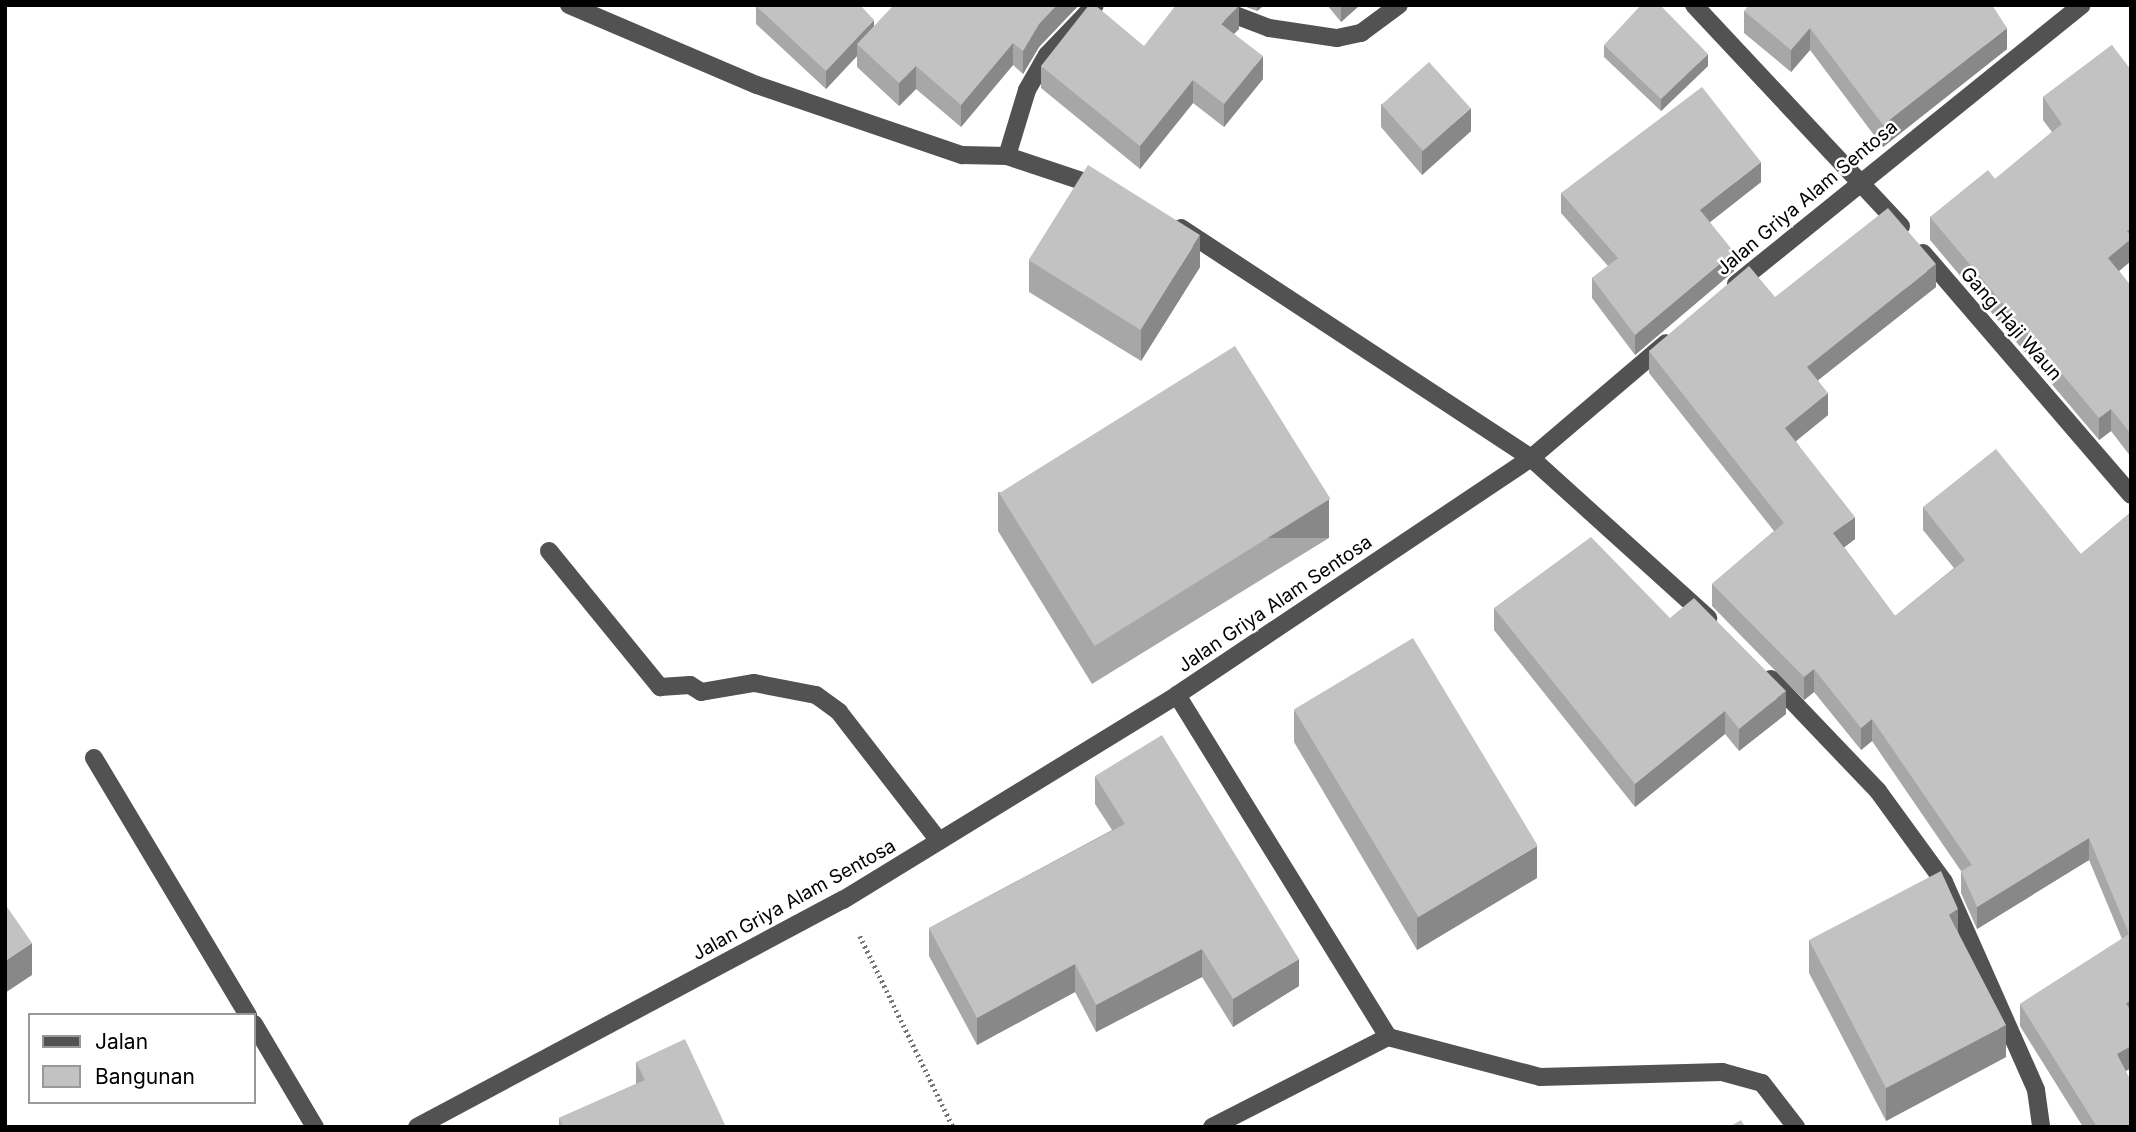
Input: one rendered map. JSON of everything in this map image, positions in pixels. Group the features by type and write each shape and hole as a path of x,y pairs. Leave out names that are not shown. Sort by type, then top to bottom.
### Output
{"street":[{"path":"569,5 757,85 962,155 1007,156 1125,195"},
{"path":"1007,156 1027,90 1048,55 1095,5"},
{"path":"1209,5 1246,22 1337,38 1361,33 1399,5"},
{"name":"Gang Haji Waun","path":"1694,5 1862,178 2131,495"},
{"name":"Jalan Griya Alam Sentosa","path":"1716,300 1862,178 2082,5"},
{"path":"1169,220 1531,458 1727,636"},
{"name":"Jalan Griya Alam Sentosa","path":"417,1127 843,900 1177,695 1531,458 1685,327"},
{"path":"549,551 660,687 690,685 701,692 754,683 816,695 839,712 939,841"},
{"path":"1755,664 1878,791 1944,882 2036,1090 2041,1127"},
{"path":"1177,695 1388,1037"},
{"path":"94,758 247,1013"},
{"path":"256,1027 315,1127"},
{"path":"1212,1127 1388,1037 1540,1076 1722,1073 1762,1083 1796,1127"}],"path":[{"path":"843,900 953,1127"}],"building":[{"path":"860,5 874,20 826,71 756,6"},
{"path":"894,5 1057,5 1039,24 1023,51 1013,43 961,105 916,66 899,83 857,44"},
{"path":"1089,5 1095,5 1144,46 1176,5 1237,5 1239,6 1221,24 1263,56 1224,104 1193,80 1140,146 1041,66"},
{"path":"1641,5 1660,5 1708,54 1661,99 1604,45"},
{"path":"1749,5 1992,5 2007,28 1883,125 1810,28 1791,50 1744,11"},
{"path":"2112,45 2131,70 2131,228 2127,231 2131,239 2108,258 2131,286 2131,434 2111,409 2099,418 1930,217 1988,170 1995,179 2062,124 2043,97"},
{"path":"1429,62 1470,108 1423,151 1381,105"},
{"path":"1702,87 1761,162 1700,210 1734,252 1635,335 1592,278 1618,258 1561,193"},
{"path":"1088,165 1200,235 1141,330 1029,260"},
{"path":"1888,208 1936,264 1807,367 1828,393 1785,428 1855,517 1833,533 1895,616 1965,560 1923,507 1996,449 2081,554 2131,512 2131,1001 2126,1003 2131,1011 2131,1046 2117,1054 2131,1081 2131,1127 2097,1127 2020,1004 2129,934 2089,838 1977,907 1961,871 1972,865 1872,719 1861,728 1814,669 1804,677 1712,584 1784,523 1649,351 1749,266 1775,297"},
{"path":"1235,346 1330,499 1095,646 999,493"},
{"path":"1591,537 1670,618 1694,598 1786,691 1739,729 1725,711 1635,784 1494,608"},
{"path":"1413,638 1538,845 1418,917 1294,710"},
{"path":"1162,735 1299,959 1233,999 1202,949 1096,1005 1075,964 977,1018 929,928 1125,824 1095,776"},
{"path":"1941,871 1958,909 1949,915 2006,1025 1886,1088 1809,940"},
{"path":"5,904 32,943 5,961"},
{"path":"685,1039 726,1127 563,1127 559,1118 645,1080 636,1062"},
{"path":"1741,1120 1745,1127 1729,1127"}]}
